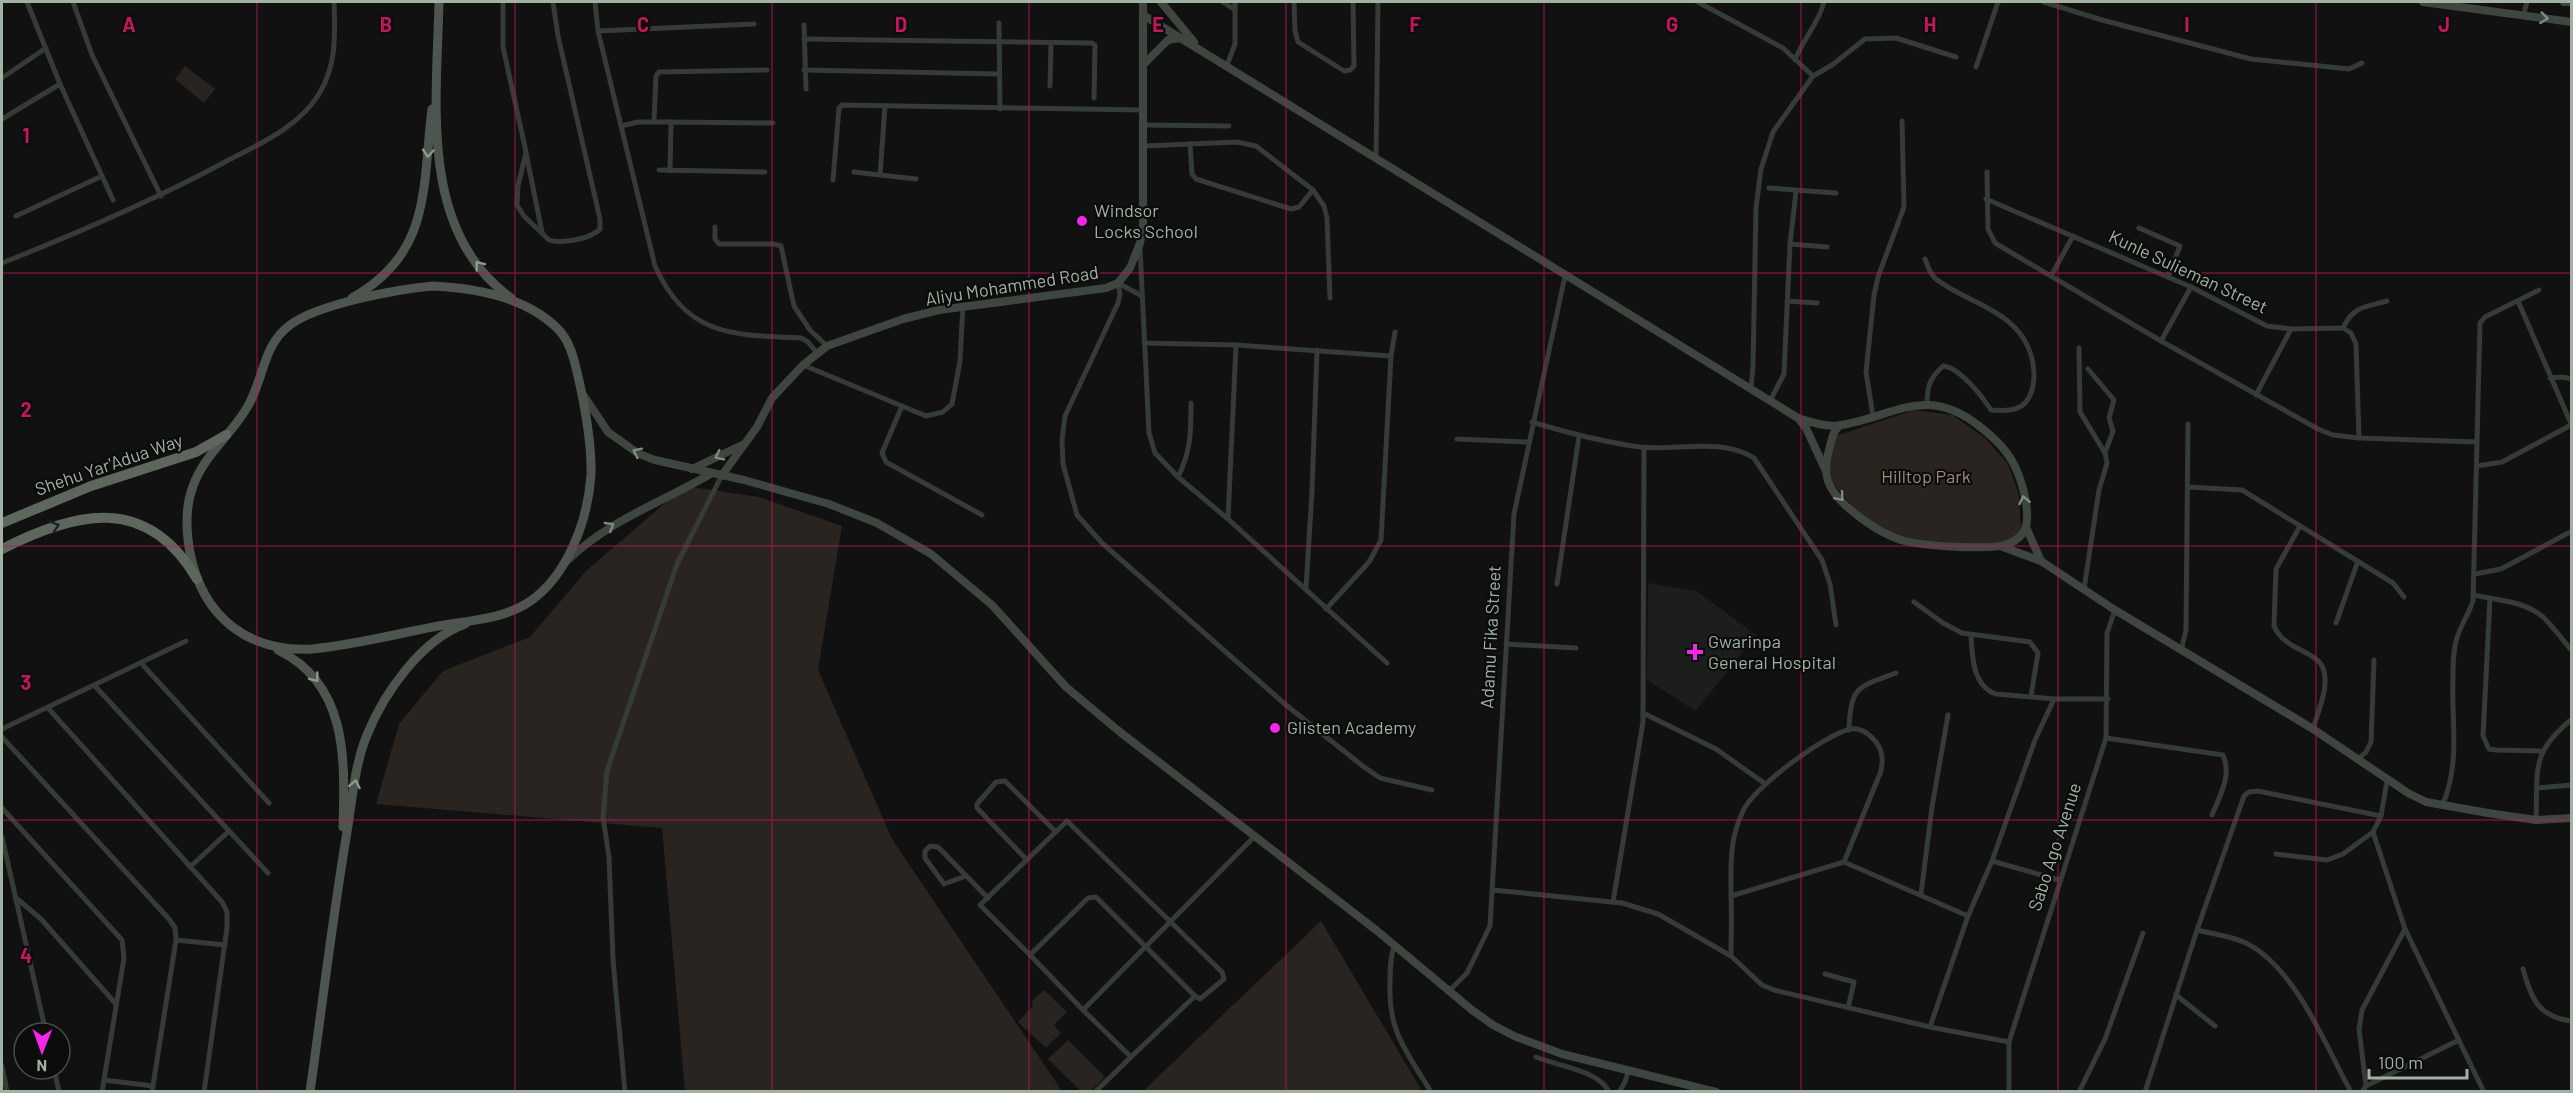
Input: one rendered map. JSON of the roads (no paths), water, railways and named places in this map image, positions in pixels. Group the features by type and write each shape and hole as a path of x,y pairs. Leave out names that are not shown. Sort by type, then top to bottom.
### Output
{"highway":[{"name":"Shehu Yar'Adua Way","path":"2,523 91,486 196,452 226,435"},
{"path":"2,549 29,535 70,521 90,518 124,520 142,526 167,541 187,562 197,579"}],"main road":[{"path":"339,306 358,295 382,276 401,255 415,229 423,202 437,74 440,2"},
{"path":"437,74 440,168 449,209 457,230 478,264 503,292 521,305"},
{"path":"268,645 299,650 328,648 481,618 507,612 530,602 552,580 564,563 585,513 591,474 588,437 574,358 563,336 541,315 521,305 476,290 433,286 392,290 298,320 280,334 266,356 251,402 205,460 189,498 187,529 197,579 214,610 238,632 286,654 307,669 321,687 333,711 339,728 345,769 342,862"},
{"path":"310,1092 342,862 358,769 366,737 379,708 396,682 428,649 460,626 481,618"}],"street":[{"path":"27,2 60,84 113,200"},
{"path":"73,2 92,55 161,196"},
{"path":"2,264 112,219 161,196 290,126 311,106 325,85 334,57 334,2"},
{"path":"503,2 503,47 542,234"},
{"path":"526,152 518,186 517,205 524,216 542,234 554,242 596,233 600,229 600,219 553,2"},
{"path":"595,2 598,31 655,266 663,284 677,302 693,316 725,333 801,338 817,352"},
{"name":"Aliyu Mohammed Road","path":"722,475 746,443 772,398 803,365 827,346 903,319 963,305 1094,291 1118,283 1130,268 1140,243 1143,220 1143,2"},
{"path":"1161,2 1198,48"},
{"path":"1223,2 1234,10"},
{"path":"1227,65 1235,44 1235,2"},
{"path":"1294,2 1295,31 1298,42 1344,70 1350,70 1354,66 1353,2"},
{"path":"1376,158 1377,2"},
{"path":"1698,2 1783,48 1813,76"},
{"path":"1796,60 1801,45 1813,29 1824,2"},
{"path":"1976,67 1998,2"},
{"path":"2044,2 2102,20 2251,59 2349,69 2362,63"},
{"path":"2423,2 2571,22"},
{"path":"2523,16 2527,2"},
{"path":"2564,2 2571,2"},
{"path":"1143,15 1798,418 1840,425 1915,404 1946,407 1965,414 1985,430 2007,453 2018,474 2026,510 2026,527 2041,561"},
{"path":"999,23 1000,109"},
{"path":"598,31 754,24"},
{"path":"804,25 806,89"},
{"path":"1144,64 1168,40 1182,38"},
{"path":"1751,389 1754,365 1756,208 1761,169 1773,132 1813,76 1832,65 1865,39 1896,38 1956,57"},
{"path":"804,39 1092,43 1095,45 1094,98"},
{"path":"1050,86 1051,43"},
{"path":"2,78 46,48"},
{"path":"654,121 656,76 659,72 767,70"},
{"path":"804,70 999,74"},
{"path":"2,119 60,84"},
{"path":"833,180 840,105 1144,110"},
{"path":"880,175 885,106"},
{"path":"621,126 654,121 773,123"},
{"path":"1873,416 1866,372 1878,277 1904,207 1902,121"},
{"path":"670,171 671,122"},
{"path":"1144,125 1228,126"},
{"path":"1144,146 1237,142 1256,146 1313,190 1324,206 1327,218 1330,298"},
{"path":"1190,144 1192,174 1203,181 1291,209 1299,207 1313,190"},
{"path":"659,170 765,172"},
{"path":"854,172 916,179"},
{"path":"1987,172 1988,229 1995,243 2256,395 2333,435 2477,442"},
{"path":"16,216 102,176"},
{"path":"1769,188 1836,193"},
{"path":"1770,401 1784,374 1790,244 1796,191"},
{"name":"Kunle Sulieman Street","path":"1986,199 2191,287 2267,326 2291,329 2343,328"},
{"path":"715,227 715,239 719,243 781,246 794,306 810,330 827,346"},
{"path":"2139,228 2180,246 2168,277"},
{"path":"2051,276 2073,236"},
{"path":"1140,243 1149,434 1155,453 1178,477 1306,588 1326,609 1387,663"},
{"path":"1790,244 1827,247"},
{"path":"1925,259 1933,278 2006,318 2022,333 2031,353 2034,368 2033,387 2027,402 2016,409 1991,410 1976,388 1963,380 1951,366 1943,366 1927,386 1927,404"},
{"name":"Adamu Fika Street","path":"1448,992 1467,973 1488,936 1493,890 1512,532 1532,422 1565,276"},
{"path":"1118,283 1142,296"},
{"path":"1118,283 1120,294 1118,303 1065,416 1062,440 1063,464 1077,515 1110,551 1286,705 1364,768 1380,778 1432,790"},
{"path":"2161,341 2191,287"},
{"path":"2442,806 2454,768 2456,748 2452,678 2455,649 2457,637 2469,613 2475,574 2481,320 2539,290"},
{"path":"1787,301 1817,303"},
{"path":"2359,438 2356,344 2351,333 2343,328 2351,312 2387,301"},
{"path":"2477,466 2502,462 2571,426 2518,301"},
{"path":"803,365 926,416 943,412 952,404 960,361 963,305"},
{"path":"2256,395 2291,329"},
{"path":"1326,609 1369,562 1381,540 1390,356 1395,332"},
{"path":"1144,343 1236,345 1390,356"},
{"path":"1228,519 1236,345"},
{"path":"2079,348 2080,411 2105,453 2107,463 2099,490 2084,589"},
{"path":"1306,588 1317,350"},
{"path":"2088,369 2114,400 2109,418 2113,431 2105,453"},
{"path":"2550,378 2571,379"},
{"path":"581,393 598,421 623,444 655,460 722,475 851,512 877,523 931,554 992,605 1066,687 1120,732 1256,836 1448,992 1514,1036 1562,1054 1716,1092"},
{"path":"1178,477 1186,461 1190,444 1191,403"},
{"path":"902,406 882,458 982,514"},
{"path":"1798,418 1806,428 1827,472"},
{"path":"1532,422 1579,436 1644,447 1718,447 1742,450 1754,458 1822,560 1830,584 1836,625"},
{"path":"2181,651 2186,630 2188,424"},
{"path":"1840,425 1835,430 1828,456 1828,482 1856,514 1886,535 1933,546 2000,546 2041,561 2181,651 2313,729 2387,781 2426,802 2536,820 2571,818"},
{"path":"1557,584 1579,436"},
{"path":"1457,439 1528,442"},
{"path":"692,469 746,443"},
{"path":"1613,903 1643,713 1644,447"},
{"path":"564,563 597,534 712,473"},
{"path":"626,1092 613,960 609,857 603,817 607,771 677,564 722,475"},
{"path":"2187,487 2242,490 2393,583 2404,597"},
{"path":"2300,526 2276,569 2274,626 2277,634 2284,640 2317,660 2322,666 2323,693 2313,729"},
{"path":"2000,546 2016,540 2026,527"},
{"path":"2475,574 2501,569 2571,531"},
{"path":"2336,623 2358,561"},
{"path":"2473,596 2490,598 2535,612 2543,618 2571,651"},
{"path":"2490,598 2483,736 2489,749 2541,751"},
{"path":"1914,602 1943,623 1971,635 2019,640 2030,642 2035,646 2038,652 2031,696"},
{"name":"Sabo Ago Avenue","path":"2009,1092 2008,1042 2106,738 2107,633 2115,610"},
{"path":"1971,635 1973,660 1983,686 1996,694 2054,699 2108,699"},
{"path":"2,729 186,641"},
{"path":"1506,644 1576,648"},
{"path":"2357,760 2366,752 2371,742 2374,660"},
{"path":"141,663 269,803"},
{"path":"1849,730 1850,704 1854,692 1865,685 1896,673"},
{"path":"94,685 268,873"},
{"path":"1930,1027 1968,916 1992,861 2035,740 2054,699"},
{"path":"48,708 222,902 227,912 225,945 204,1092"},
{"path":"1643,713 1716,749 1764,783"},
{"path":"1921,894 1932,807 1948,715"},
{"path":"2536,820 2541,751 2557,731 2571,719"},
{"path":"1731,956 1729,861 1734,832 1743,809 1764,783 1804,755 1849,730 1856,729 1868,733 1878,745 1882,757 1881,771 1844,862"},
{"path":"2,736 169,919 174,928 176,940 153,1089 104,1080"},
{"path":"2106,738 2223,754 2227,762 2227,776 2212,815"},
{"path":"1026,859 977,808 977,804 996,782 1005,781 1055,831"},
{"path":"2276,854 2335,859 2373,832 2381,816 2387,781"},
{"path":"2537,788 2571,785"},
{"path":"2145,1092 2197,930 2244,796 2249,792 2258,791 2381,816"},
{"path":"2,808 122,940 124,958 102,1092"},
{"path":"1030,955 1092,896 1100,899 1200,999 1221,983 1224,975 1070,821 1066,821 1055,831 980,905 1131,1057"},
{"path":"190,867 229,831"},
{"path":"2373,832 2406,929 2483,1090 2475,1092"},
{"path":"1083,1010 1256,836"},
{"path":"2,837 43,1021"},
{"path":"966,876 944,884 925,858 925,851 930,846 938,847 988,898"},
{"path":"1992,861 2059,880"},
{"path":"1731,896 1844,862 1968,916"},
{"path":"1493,890 1613,903 1658,914 1731,956 1762,985 1774,990 1930,1027 2008,1042"},
{"path":"14,896 41,919 115,1003"},
{"path":"2406,929 2362,1010 2359,1029 2364,1089 2459,1040"},
{"path":"2197,930 2230,937 2247,944 2287,977 2351,1092"},
{"path":"2079,1092 2105,1039 2143,933"},
{"path":"176,940 225,945"},
{"path":"1394,946 1391,958 1389,1002 1392,1023 1431,1092"},
{"path":"2523,969 2530,996 2546,1013 2560,1020 2571,1021"},
{"path":"1826,974 1854,982 1848,1008"},
{"path":"2176,995 2215,1026"},
{"path":"1095,1092 1195,996"},
{"path":"1536,1058 1597,1077 1606,1085 1609,1092"},
{"path":"2,1066 7,1092"},
{"path":"1619,1092 1629,1069"}],"place":[{"name":"Windsor Locks School","path":"1082,221"},
{"name":"Gwarinpa General Hospital","path":"1695,652"},
{"name":"Glisten Academy","path":"1275,728"}],"park label":[{"name":"Hilltop Park","path":"1926,477"}]}
